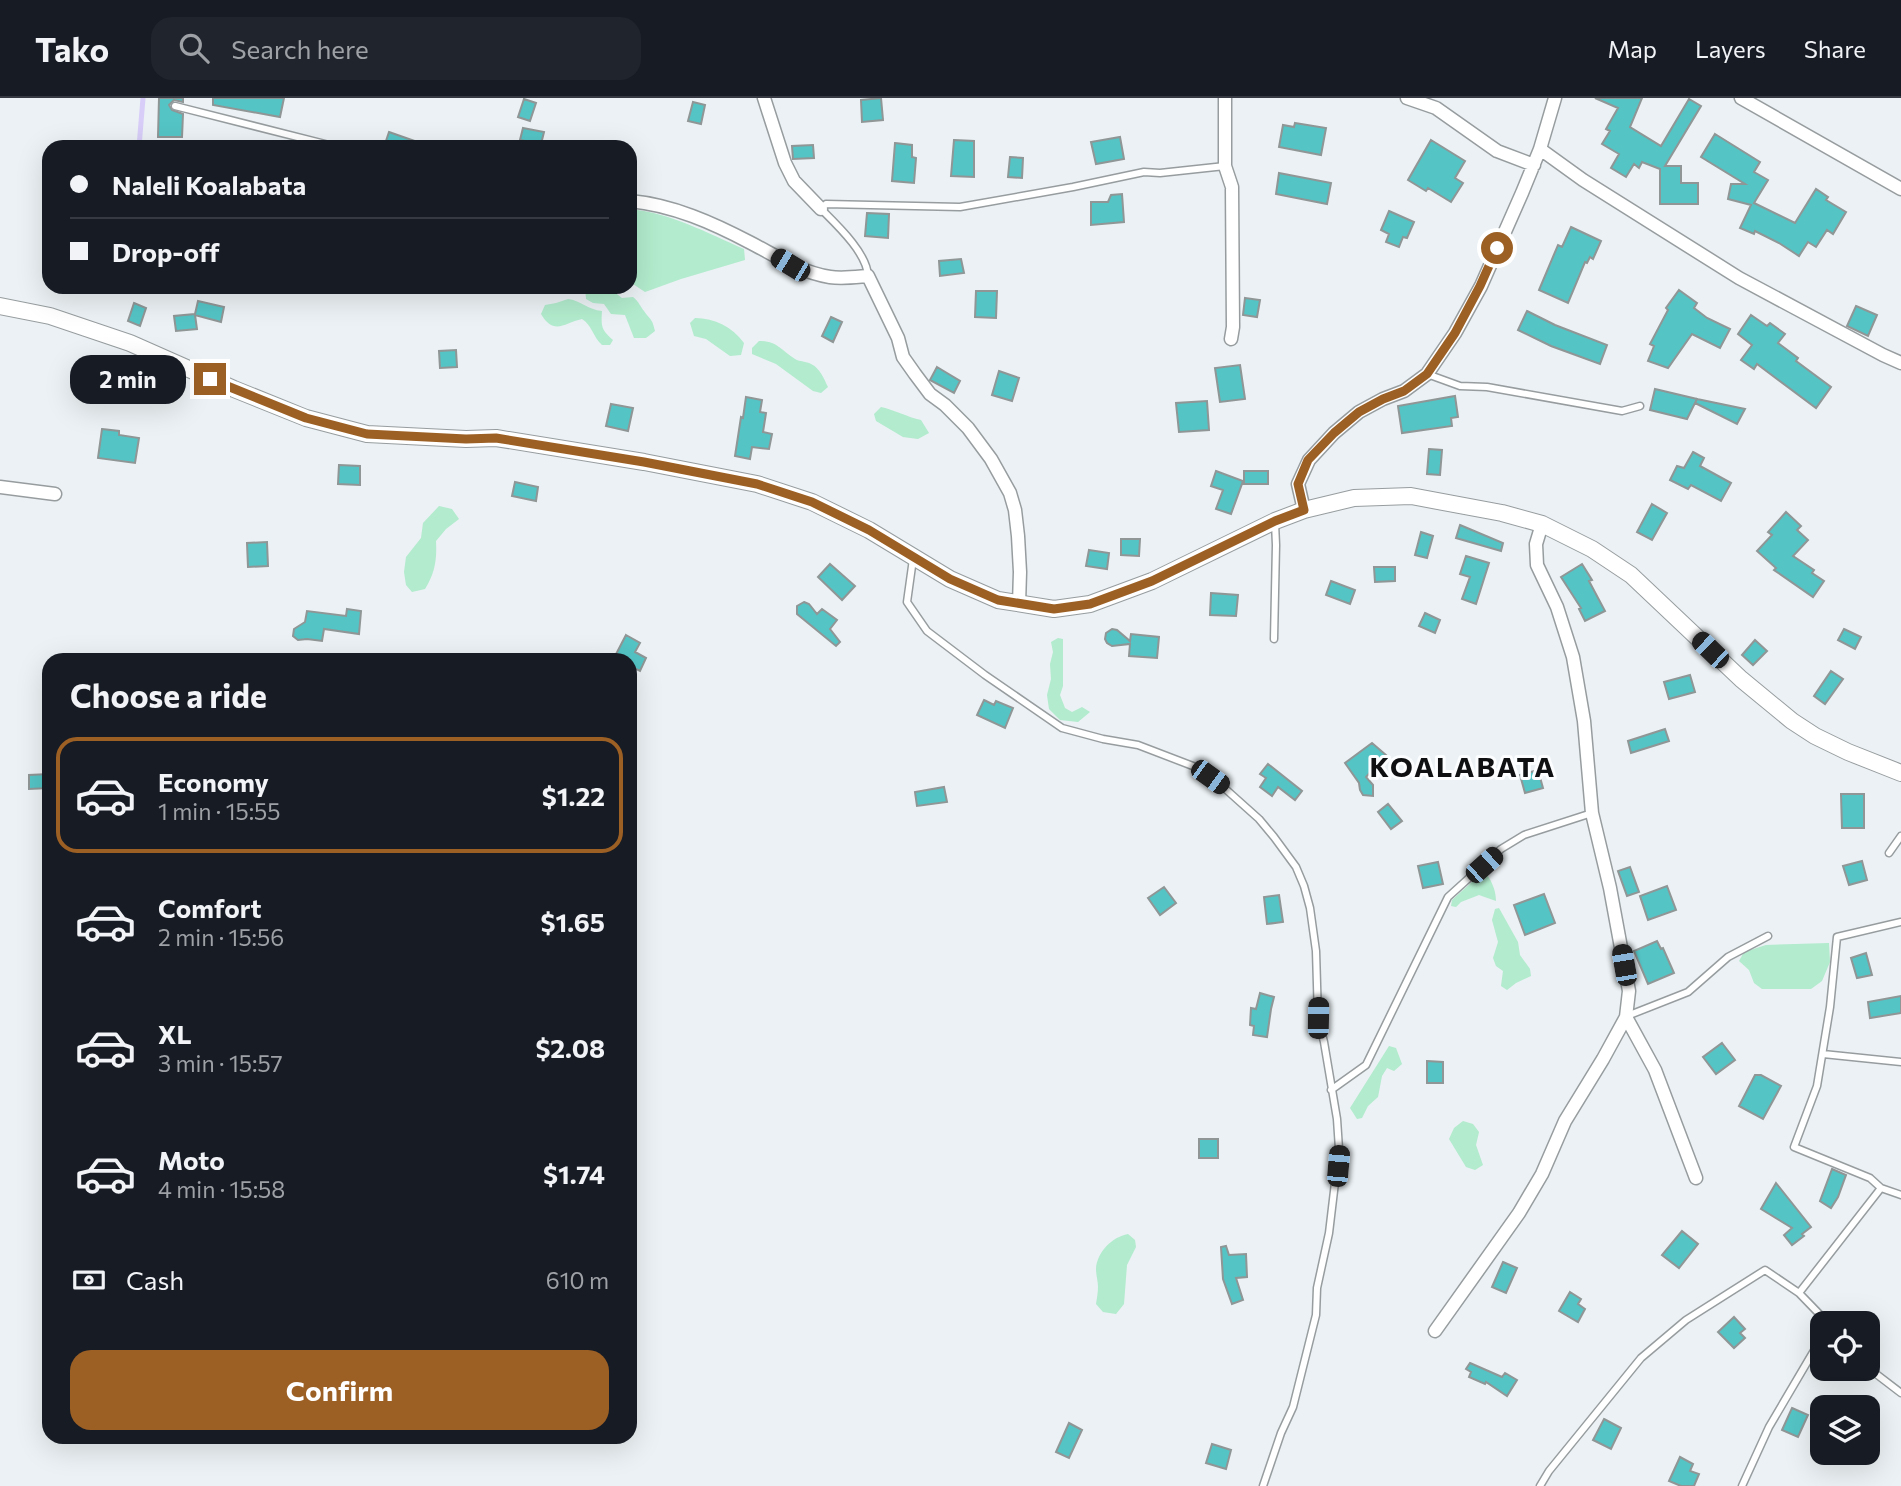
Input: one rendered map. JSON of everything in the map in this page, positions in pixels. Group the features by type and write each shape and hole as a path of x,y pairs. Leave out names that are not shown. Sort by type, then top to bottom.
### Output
{"street":[{"path":"764,98 785,163 794,181 821,209"},
{"path":"1225,98 1225,166 1232,187 1231,339"},
{"path":"1407,98 1436,108 1497,151 1534,165"},
{"path":"1304,510 1298,484 1308,460 1359,412 1404,391 1427,374 1455,333 1480,286 1534,165 1555,98"},
{"path":"1741,98 1901,189"},
{"path":"1540,149 1583,180 1740,278 1901,363"},
{"path":"637,202 651,203 714,224 790,265 831,278 868,276 898,338 903,356 930,394 968,428 991,459 1010,493 1018,536 1019,604"},
{"path":"0,306 50,316 130,343 306,418 367,434 496,438 657,464 757,484 812,502 869,530 950,579 998,600 1054,609 1090,604 1152,581 1275,521 1304,510 1354,498 1411,495 1502,513 1542,524 1592,549 1631,575 1741,679 1792,721 1848,752 1901,773"},
{"path":"0,487 55,494"},
{"path":"1435,1331 1519,1213 1542,1174 1565,1121 1626,1017 1629,991 1610,888 1592,813 1584,721 1573,657 1557,607 1537,565 1536,544 1542,524"},
{"path":"1626,1017 1655,1069 1696,1178"}],"lane":[{"path":"176,106 310,140"},
{"path":"868,276 858,249 821,209 826,204 960,207 1144,172 1160,173 1225,166"},
{"path":"1427,374 1460,386 1488,387 1622,411 1640,406"},
{"path":"1274,639 1275,521"},
{"path":"914,557 907,602 927,632 985,676 1062,728 1138,746 1198,768 1221,785 1274,837 1296,867 1304,886 1316,951 1318,1018 1337,1119 1339,1149 1332,1212 1317,1289 1316,1315 1293,1407 1263,1486"},
{"path":"1331,1090 1366,1065 1448,897 1502,849 1524,835 1592,813"},
{"path":"1889,853 1901,836"},
{"path":"1901,922 1837,937 1830,1007 1817,1086 1794,1147 1870,1178 1881,1188 1901,1195"},
{"path":"1626,1017 1688,992 1728,957 1768,936"},
{"path":"1823,1054 1901,1062"},
{"path":"1799,1293 1881,1188"},
{"path":"1540,1486 1549,1471 1642,1358 1686,1320 1765,1270 1799,1293 1816,1311"},
{"path":"1742,1486 1769,1427 1810,1358"},
{"path":"1880,1377 1901,1393"}],"green space":[{"path":"637,210 674,219 744,249 745,260 645,292 637,287"},
{"path":"586,294 633,297 651,320 655,331 646,338 634,338 625,315 611,314 604,304 586,299"},
{"path":"568,299 602,311 603,327 613,340 610,345 602,345 582,319 560,326 550,325 546,321 541,314 545,305"},
{"path":"695,318 722,324 734,332 744,343 741,355 730,356 706,339 694,336 690,323"},
{"path":"759,341 775,344 795,359 814,366 828,387 821,393 813,391 776,364 752,354 752,348"},
{"path":"881,407 921,420 929,433 918,439 903,437 876,421 874,414"},
{"path":"439,506 452,509 459,519 436,541 435,566 425,589 412,592 406,585 406,557 421,538 423,523"},
{"path":"1058,638 1063,639 1063,686 1060,695 1065,708 1072,712 1082,707 1090,712 1078,722 1060,720 1049,709 1047,695 1051,679 1051,642"},
{"path":"1484,871 1493,885 1496,901 1479,895 1461,902 1456,907 1451,906 1452,900"},
{"path":"1499,908 1518,942 1520,955 1530,969 1531,976 1507,990 1501,986 1503,971 1496,966 1493,958 1498,942 1492,920 1495,909"},
{"path":"1829,943 1830,962 1822,981 1811,989 1762,989 1754,983 1749,970 1739,961 1744,952 1766,945"},
{"path":"1389,1046 1396,1048 1402,1064 1394,1071 1387,1068 1382,1076 1378,1097 1368,1106 1362,1118 1357,1119 1350,1108"},
{"path":"1463,1121 1473,1124 1479,1132 1476,1145 1483,1165 1475,1170 1466,1167 1449,1139 1454,1128"},
{"path":"1128,1234 1135,1240 1136,1247 1127,1265 1124,1304 1116,1314 1103,1312 1096,1304 1097,1263 1106,1246 1116,1238"}],"building":[{"path":"159,98 183,98 183,102 174,100 169,105 172,110 183,114 182,137 158,137"},
{"path":"213,98 284,98 280,117 213,105"},
{"path":"881,98 883,120 862,122 861,100"},
{"path":"1595,98 1642,98 1630,127 1661,146 1689,99 1701,106 1665,166 1681,166 1681,183 1698,183 1698,204 1660,204 1660,169 1642,162 1639,168 1634,164 1626,177 1611,168 1619,154 1602,144 1610,131 1606,129 1618,108"},
{"path":"524,99 536,103 530,121 518,117"},
{"path":"693,102 705,105 701,124 688,121"},
{"path":"1295,123 1326,128 1321,155 1279,147 1283,125 1294,127"},
{"path":"523,128 544,132 542,140 520,140"},
{"path":"389,132 412,140 386,140"},
{"path":"1715,134 1760,162 1754,172 1768,180 1754,203 1795,223 1816,189 1828,197 1826,200 1846,212 1833,234 1827,230 1816,247 1808,242 1799,256 1755,231 1754,234 1740,228 1751,205 1728,199 1731,184 1745,184 1701,157"},
{"path":"1120,137 1124,159 1096,164 1091,142"},
{"path":"954,140 974,141 974,177 951,176"},
{"path":"1431,140 1465,161 1455,178 1463,183 1451,202 1408,180"},
{"path":"895,143 912,145 912,157 916,158 914,183 892,181"},
{"path":"813,145 814,158 793,159 792,146"},
{"path":"1010,157 1023,158 1022,178 1008,177"},
{"path":"1279,173 1331,183 1327,204 1276,194"},
{"path":"1122,194 1124,222 1091,225 1091,202 1108,202 1111,195"},
{"path":"1389,211 1414,222 1407,238 1403,237 1399,247 1386,242 1389,234 1381,230"},
{"path":"867,213 889,214 888,238 865,236"},
{"path":"1571,227 1601,241 1593,259 1590,257 1587,263 1585,262 1568,303 1539,290 1558,245 1562,247"},
{"path":"961,259 964,273 940,276 939,261"},
{"path":"1679,290 1697,303 1694,308 1707,318 1730,329 1720,348 1692,334 1668,368 1648,361 1654,346 1650,344 1668,310 1666,308"},
{"path":"976,291 997,291 996,318 975,317"},
{"path":"1245,298 1260,300 1257,317 1243,315"},
{"path":"198,301 224,307 221,322 195,315 197,329 176,331 174,316 195,314"},
{"path":"134,303 146,308 140,326 128,321"},
{"path":"1856,306 1877,315 1868,336 1847,326"},
{"path":"1527,311 1607,345 1600,364 1551,346 1518,330"},
{"path":"1751,315 1767,326 1770,323 1785,334 1778,343 1798,358 1796,361 1831,387 1816,408 1757,364 1754,369 1741,360 1752,345 1738,334"},
{"path":"831,317 842,322 833,342 822,336"},
{"path":"456,350 457,367 440,368 439,351"},
{"path":"1240,365 1245,399 1220,402 1215,368"},
{"path":"937,367 960,381 954,393 930,380"},
{"path":"999,371 1019,378 1012,401 992,395"},
{"path":"1655,389 1697,399 1687,419 1650,410"},
{"path":"1455,396 1458,417 1451,418 1452,426 1402,433 1398,406"},
{"path":"746,397 762,400 760,412 766,413 763,432 772,434 769,449 752,447 750,459 735,456"},
{"path":"1697,399 1745,409 1737,424 1695,403"},
{"path":"1207,401 1209,430 1179,432 1176,403"},
{"path":"611,404 633,408 628,431 606,426"},
{"path":"102,429 139,438 135,463 98,458"},
{"path":"1429,449 1442,450 1440,475 1427,474"},
{"path":"1693,452 1704,458 1700,466 1731,483 1721,501 1691,485 1688,489 1670,480 1677,466 1684,468"},
{"path":"339,465 360,466 360,485 338,484"},
{"path":"1216,471 1243,481 1231,514 1216,509 1223,490 1211,486"},
{"path":"1244,471 1268,471 1268,484 1244,484"},
{"path":"515,482 538,487 536,501 512,496"},
{"path":"1652,504 1667,513 1652,540 1637,532"},
{"path":"1786,512 1801,526 1797,530 1808,540 1793,556 1814,570 1812,573 1824,581 1813,597 1774,570 1776,568 1757,551 1772,535 1768,532"},
{"path":"1460,525 1503,543 1501,551 1456,538"},
{"path":"1421,532 1433,536 1427,558 1415,555"},
{"path":"1121,539 1140,539 1139,556 1121,555"},
{"path":"267,542 268,566 248,567 247,543"},
{"path":"1089,550 1109,553 1107,569 1086,566"},
{"path":"1466,556 1489,563 1476,604 1462,599 1470,577 1460,574"},
{"path":"830,564 855,586 842,600 818,577"},
{"path":"1582,564 1605,611 1585,621 1579,609 1581,608 1561,577"},
{"path":"1374,567 1395,567 1395,581 1375,582"},
{"path":"1331,581 1355,590 1350,604 1326,595"},
{"path":"1211,593 1238,595 1236,616 1210,615"},
{"path":"804,602 817,614 822,609 837,620 830,629 840,642 836,646 797,614 797,606"},
{"path":"347,609 361,611 359,634 324,629 322,641 298,640 293,636 294,629 305,622 307,611 346,616"},
{"path":"1425,613 1440,620 1435,633 1419,626"},
{"path":"1112,629 1130,641 1131,634 1159,637 1157,658 1129,656 1130,644 1112,646 1107,643 1106,633"},
{"path":"1844,629 1861,637 1855,649 1838,640"},
{"path":"626,635 640,643 637,653 617,653"},
{"path":"1755,640 1767,651 1753,665 1742,655"},
{"path":"637,653 646,658 640,671 637,670"},
{"path":"1831,671 1843,679 1825,704 1814,696"},
{"path":"1690,675 1695,692 1669,699 1664,682"},
{"path":"984,700 994,705 996,701 1013,708 1005,728 977,715"},
{"path":"1665,729 1669,741 1631,753 1628,741"},
{"path":"1372,743 1386,755 1366,777 1373,785 1373,796 1363,795 1359,783 1345,763"},
{"path":"1268,764 1302,791 1295,800 1278,787 1272,796 1260,787 1266,778 1260,774"},
{"path":"1538,770 1543,788 1525,793 1520,775"},
{"path":"42,774 42,788 29,789 29,775"},
{"path":"944,787 947,802 917,806 915,792"},
{"path":"1841,794 1864,794 1864,828 1842,828"},
{"path":"1388,804 1402,821 1391,829 1378,812"},
{"path":"1862,861 1867,880 1849,885 1843,866"},
{"path":"1438,862 1443,884 1423,888 1418,866"},
{"path":"1630,867 1639,892 1627,896 1618,871"},
{"path":"1667,886 1676,910 1648,920 1640,896"},
{"path":"1164,887 1176,903 1160,915 1148,898"},
{"path":"1544,894 1555,923 1525,935 1514,905"},
{"path":"1279,895 1283,922 1267,924 1264,897"},
{"path":"1657,941 1674,973 1648,984 1634,951"},
{"path":"1866,953 1872,975 1857,978 1851,958"},
{"path":"1260,993 1274,997 1267,1037 1253,1035 1254,1026 1250,1025 1251,1008 1256,1009"},
{"path":"1901,996 1901,1013 1870,1018 1868,1002"},
{"path":"1722,1043 1735,1060 1716,1074 1703,1057"},
{"path":"1427,1061 1443,1062 1443,1083 1427,1083"},
{"path":"1755,1075 1761,1075 1781,1086 1763,1119 1739,1106"},
{"path":"1199,1139 1218,1139 1218,1158 1199,1158"},
{"path":"1832,1169 1846,1175 1831,1208 1820,1201"},
{"path":"1776,1183 1811,1227 1792,1245 1784,1235 1792,1228 1761,1209"},
{"path":"1682,1231 1698,1244 1679,1268 1662,1255"},
{"path":"1226,1246 1229,1255 1246,1254 1247,1277 1236,1278 1243,1300 1232,1304 1223,1279 1221,1247"},
{"path":"1503,1262 1517,1268 1506,1293 1492,1287"},
{"path":"1570,1292 1581,1299 1578,1304 1585,1309 1578,1322 1559,1311"},
{"path":"1734,1317 1745,1329 1740,1333 1745,1338 1734,1348 1718,1332"},
{"path":"1470,1363 1502,1377 1505,1373 1517,1380 1507,1396 1486,1382 1485,1384 1469,1377 1471,1372 1466,1369"},
{"path":"1792,1408 1808,1415 1798,1437 1782,1430"},
{"path":"1604,1419 1621,1428 1611,1449 1593,1440"},
{"path":"1069,1423 1082,1430 1069,1458 1056,1452"},
{"path":"1212,1444 1231,1450 1226,1469 1206,1463"},
{"path":"1680,1457 1693,1464 1690,1471 1699,1474 1694,1486 1681,1486 1669,1481"}],"waterway":[{"path":"140,140 143,98"}],"district":[{"name":"KOALABATA","path":"1463,767"}],"route":[{"path":"210,379 306,418 367,434 496,438 757,484 812,502 869,530 950,579 998,600 1054,609 1090,604 1152,581 1275,521 1304,510 1298,484 1308,460 1359,412 1404,391 1427,374 1455,333 1497,248"}]}
